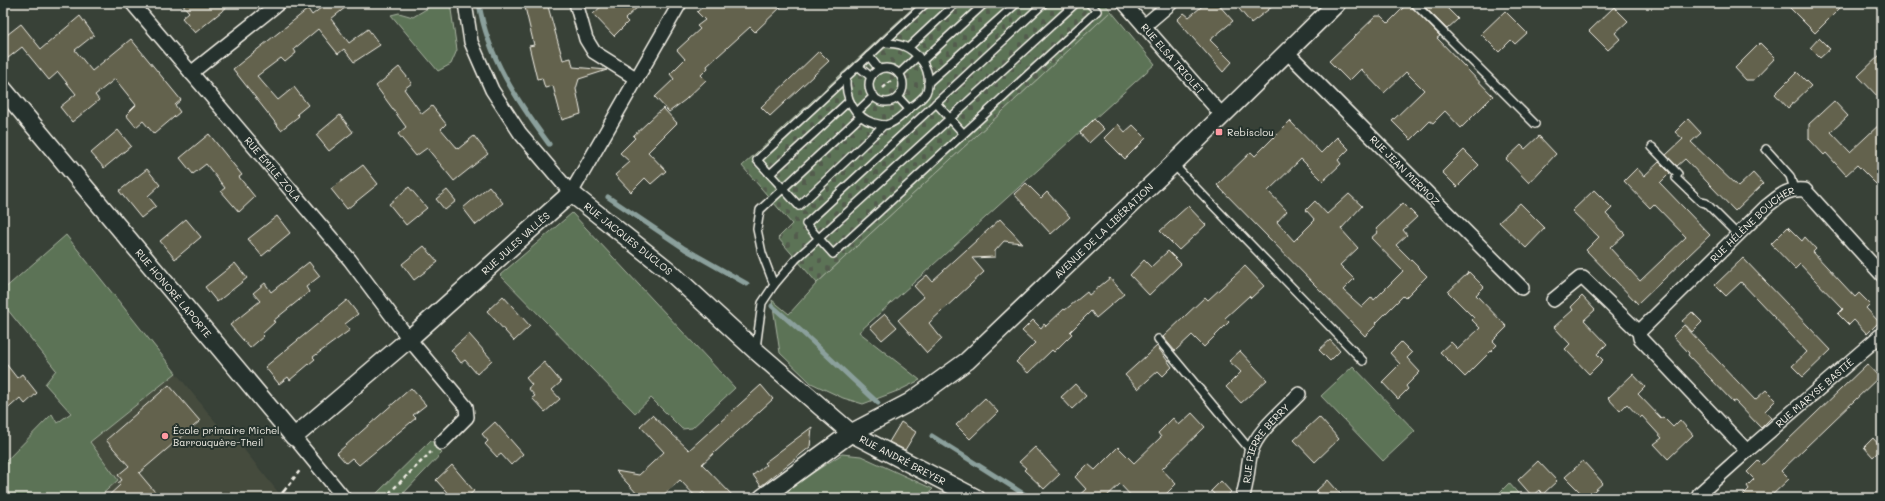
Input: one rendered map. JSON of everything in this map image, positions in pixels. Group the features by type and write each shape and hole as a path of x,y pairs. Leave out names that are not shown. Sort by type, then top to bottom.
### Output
{"street":[{"name":"RUE ÉMILE ZOLA","path":"132,3 350,260 409,339 466,407 467,417 441,443"},
{"path":"191,73 279,3"},
{"name":"RUE JACQUES DUCLOS","path":"465,3 471,42 492,90 520,133 571,193 668,270 756,351 851,433"},
{"path":"576,3 586,39 594,52 636,78"},
{"name":"RUE JULES VALLÈS","path":"294,436 409,339 571,193 680,3"},
{"name":"RUE ELSA TRIOLET","path":"1124,3 1222,115"},
{"path":"1144,26 1171,3"},
{"name":"AVENUE DE LA LIBÉRATION","path":"762,498 851,433 910,402 967,361 1173,164 1337,3"},
{"name":"RUE JEAN MERMOZ","path":"1287,52 1522,288"},
{"name":"RUE HONORÉ LAPORTE","path":"3,89 294,436 344,498"},
{"name":"RUE HÉLÈNE BOUCHER","path":"1639,332 1767,206 1783,194 1794,189 1805,190 1882,275"},
{"path":"1553,300 1580,278 1584,278 1639,332 1640,338 1747,451 1699,494 1698,498"},
{"name":"RUE MARYSE BASTIÉ","path":"1747,451 1882,334"},
{"name":"RUE PIERRE BERRY","path":"1242,498 1246,487 1251,451 1256,441 1299,394"},
{"name":"RUE ANDRÉ BREYER","path":"851,433 976,498"}],"lane":[{"path":"884,125 799,206 757,160 926,3"},
{"path":"909,47 956,3"},
{"path":"898,74 920,59 985,3"},
{"path":"928,83 1016,3"},
{"path":"1044,3 806,224 833,254 1097,11 1089,3"},
{"path":"756,351 762,303 774,285 796,259 820,239 1076,3"},
{"path":"1414,3 1535,124"},
{"path":"846,77 846,93 859,114 871,122 884,125 895,122 926,94 928,75 920,59 909,47 896,43 883,43"},
{"path":"869,56 879,69"},
{"path":"858,66 871,77"},
{"path":"890,68 898,74 902,80 903,86 898,97 887,102 881,101 874,96 870,89 871,77 879,69 890,68"},
{"path":"774,285 762,253 757,229 760,210 859,114 874,96"},
{"path":"898,97 909,109"},
{"path":"770,174 849,100"},
{"path":"936,103 963,133"},
{"path":"1652,147 1678,174 1676,178 1701,202 1706,203 1738,235"},
{"path":"1766,149 1790,176 1794,189"},
{"path":"1173,164 1363,361"},
{"path":"1158,339 1251,451"}],"path":[{"path":"874,96 898,74"},
{"path":"384,498 441,443"},
{"path":"277,498 310,457"},
{"path":"284,490 290,498"}],"shaded area":[{"name":"École primaire Michel Barrouquère-Theil","path":"176,373 223,431 229,431 278,492 272,498 98,498 118,480 90,442"}],"green space":[{"path":"431,3 450,3 457,50 451,64 438,71 391,15 399,13 413,17 428,8"},
{"path":"918,3 1104,3 1111,11 817,283 778,238 792,224 742,166"},
{"path":"1111,11 1155,64 859,332 920,380 900,390 863,404 843,398 811,383 780,353 772,300 789,314 817,283"},
{"path":"572,213 735,388 692,428 682,429 651,398 635,413 500,275"},
{"path":"66,235 176,373 90,442 118,480 98,498 3,498 3,464 52,414 57,423 71,413 45,384 56,370 3,304 3,290"},
{"path":"1353,366 1415,431 1383,461 1321,396"},
{"path":"431,440 442,453 399,498 372,498"},
{"path":"842,454 861,456 933,489 924,498 774,498"},
{"path":"1509,483 1522,498 1494,498"}],"building":[{"path":"181,3 232,3 195,33 182,18 189,12"},
{"path":"327,3 351,3 331,19 349,43 368,29 380,45 354,62 344,49 338,54 318,29 294,49 296,53 285,62 281,58 257,76 278,100 294,87 308,105 297,114 299,116 281,130 233,69 308,9 312,15"},
{"path":"524,3 547,3 563,60 571,58 573,67 607,70 579,79 576,89 581,114 562,120 553,86 545,88 542,78 537,79 529,46 534,45"},
{"path":"605,3 642,3 625,19 628,22 614,36 593,14"},
{"path":"707,3 785,3 755,32 750,27 707,66 708,68 701,75 706,80 685,100 669,112 655,97 674,79 670,74 685,59 677,50 700,29 697,26 705,20 697,12"},
{"path":"1206,3 1217,3 1233,21 1210,40 1232,62 1223,72 1177,20 1184,13 1189,17"},
{"path":"1234,3 1277,3 1251,23"},
{"path":"1408,3 1440,36 1437,38 1493,96 1461,128 1445,111 1433,123 1430,121 1411,140 1392,121 1424,90 1406,72 1384,93 1361,69 1349,81 1329,61 1376,16 1381,16 1388,23"},
{"path":"1421,3 1442,3 1458,19 1447,29"},
{"path":"1785,3 1845,3 1815,33"},
{"path":"1614,7 1628,21 1615,33 1620,39 1608,50 1589,31"},
{"path":"1505,11 1527,33 1515,44 1511,40 1499,52 1481,34"},
{"path":"80,16 94,35 75,50 92,71 131,39 181,100 175,105 180,112 154,134 143,121 136,127 126,115 136,105 115,79 95,95 99,100 72,122 60,107 76,94 58,72 49,80 22,47 3,62 3,38 21,24 41,49"},
{"path":"1819,38 1830,49 1820,58 1810,48"},
{"path":"1760,43 1775,58 1754,80 1746,80 1735,68"},
{"path":"819,51 829,61 770,116 761,107"},
{"path":"1882,53 1882,101 1858,76"},
{"path":"399,67 412,83 404,89 422,114 432,106 446,124 441,129 458,149 474,136 488,154 454,181 427,148 416,156 398,134 406,127 376,86"},
{"path":"1797,72 1811,86 1788,108 1775,94"},
{"path":"1834,101 1848,116 1831,132 1850,152 1882,122 1882,190 1857,165 1846,175 1826,153 1824,155 1809,139 1809,124"},
{"path":"663,108 677,123 648,152 666,171 651,184 645,178 631,192 615,175 630,162 620,153 635,138 633,136"},
{"path":"340,115 353,132 329,151 316,135"},
{"path":"1094,119 1104,129 1089,143 1080,133"},
{"path":"1688,119 1701,133 1691,142 1738,187 1753,173 1763,184 1735,211 1685,159 1677,166 1666,155 1683,139 1675,132"},
{"path":"1290,121 1321,153 1337,137 1349,149 1338,160 1341,164 1323,181 1301,159 1268,191 1287,211 1277,222 1294,241 1315,220 1306,210 1315,201 1327,214 1349,194 1362,206 1341,229 1358,248 1340,265 1354,279 1343,290 1362,307 1372,297 1374,300 1403,271 1371,238 1378,232 1376,229 1403,203 1417,217 1403,230 1407,235 1396,245 1427,276 1405,298 1403,296 1365,336 1217,185 1251,152 1255,156"},
{"path":"1118,124 1125,132 1133,125 1146,138 1125,159 1104,138"},
{"path":"118,130 131,146 104,168 91,153"},
{"path":"209,134 242,175 239,177 255,197 239,212 221,191 225,188 206,164 193,174 180,158"},
{"path":"1539,136 1556,154 1529,183 1506,159 1521,145 1525,149"},
{"path":"1464,150 1479,165 1457,187 1442,172"},
{"path":"1659,162 1670,173 1660,183 1710,235 1638,304 1586,250 1599,237 1572,211 1594,190 1612,208 1606,214 1625,234 1610,248 1640,281 1686,237 1654,204 1650,208 1624,181 1637,168 1644,176"},
{"path":"363,165 378,184 347,209 331,189"},
{"path":"147,169 160,185 148,196 156,206 141,218 119,191"},
{"path":"1026,183 1041,198 1047,192 1070,217 1051,234 1014,194"},
{"path":"489,186 503,203 476,225 463,208"},
{"path":"409,187 427,208 406,225 389,204"},
{"path":"447,190 456,201 445,210 436,199"},
{"path":"1520,203 1545,228 1526,248 1499,222"},
{"path":"1188,206 1206,225 1179,250 1160,231"},
{"path":"277,216 290,233 262,256 248,239"},
{"path":"186,219 201,237 175,259 160,241"},
{"path":"1000,219 1022,243 1004,241 995,251 995,257 972,258 984,272 929,323 942,339 927,353 898,320 924,297 914,286 927,275 932,281"},
{"path":"1788,227 1802,241 1805,237 1816,249 1813,252 1855,297 1859,293 1870,304 1866,308 1879,322 1867,334 1854,320 1849,325 1838,314 1843,309 1800,264 1795,269 1771,244"},
{"path":"424,246 438,262 414,280 402,264"},
{"path":"1168,251 1181,264 1149,295 1130,275 1144,260 1151,267"},
{"path":"1743,258 1831,350 1803,377 1792,366 1807,352 1741,282 1726,296 1715,285"},
{"path":"309,262 320,276 306,287 309,292 273,321 275,322 262,334 264,336 250,348 230,325 260,301 253,293 265,283 271,292"},
{"path":"235,263 247,278 217,302 205,287"},
{"path":"1245,266 1264,286 1251,298 1249,296 1225,318 1229,322 1204,347 1192,335 1175,351 1163,337 1205,297 1208,300"},
{"path":"1469,272 1484,287 1476,295 1507,327 1493,341 1497,345 1465,377 1440,352 1451,342 1458,349 1480,328 1472,320 1474,318 1448,292"},
{"path":"1110,278 1124,294 1096,318 1091,311 1070,332 1072,334 1054,352 1052,350 1028,373 1016,362 1035,343 1022,331 1033,320 1041,328 1044,324 1046,326 1064,309 1065,310 1087,292 1089,295"},
{"path":"503,296 530,326 514,341 487,311"},
{"path":"1582,296 1595,310 1584,320 1607,344 1597,354 1603,360 1589,374 1565,349 1570,344 1554,327 1573,310 1571,307"},
{"path":"347,300 358,314 345,324 350,330 313,357 315,359 290,380 288,377 279,384 265,367"},
{"path":"1692,312 1702,322 1692,332 1682,321"},
{"path":"885,314 897,327 882,340 870,327"},
{"path":"1684,325 1755,400 1766,390 1776,400 1765,411 1771,418 1761,428 1735,401 1733,402 1688,355 1689,353 1673,336"},
{"path":"469,334 492,360 477,374 465,360 461,363 451,350"},
{"path":"1330,340 1340,351 1330,361 1319,350"},
{"path":"1401,342 1412,353 1407,358 1420,372 1406,386 1408,389 1398,399 1382,382 1400,364 1390,353"},
{"path":"1157,346 1172,367 1163,376 1158,371 1138,389 1125,375"},
{"path":"1240,351 1267,380 1241,403 1226,387 1241,372 1229,361"},
{"path":"3,360 17,378 22,374 37,393 25,404 20,398 3,413"},
{"path":"544,362 561,382 552,390 560,399 545,412 532,398 535,396 528,388 532,385 526,378"},
{"path":"1867,364 1879,377 1781,471 1789,479 1769,498 1740,498 1749,489 1747,486 1754,479 1747,472 1758,461 1762,465"},
{"path":"1633,374 1645,387 1638,394 1661,418 1663,417 1673,427 1680,420 1693,435 1668,459 1654,444 1662,438 1642,416 1640,418 1627,404 1620,411 1608,398"},
{"path":"1075,384 1086,396 1072,409 1061,397"},
{"path":"169,385 200,421 139,473 160,498 106,498 120,485 118,483 122,480 118,475 129,466 106,440"},
{"path":"761,385 773,399 702,464 735,498 708,498 703,492 697,498 680,480 660,498 641,498 616,471 639,475 664,452 640,426 652,415 689,450"},
{"path":"411,388 426,405 413,415 416,418 359,465 352,458 346,463 337,453"},
{"path":"985,398 998,412 970,439 956,425"},
{"path":"1192,413 1205,427 1162,469 1176,484 1162,498 1133,498 1120,484 1105,498 1076,498 1086,489 1075,477 1088,464 1095,470 1118,447 1134,463 1161,437 1158,433 1173,418 1179,425"},
{"path":"1319,417 1339,439 1315,462 1294,440"},
{"path":"495,422 523,454 511,465 501,454 497,457 485,444 488,441 482,434"},
{"path":"901,422 916,432 905,450 889,442"},
{"path":"812,427 810,447 761,486 753,475 766,465 764,463"},
{"path":"1873,438 1882,448 1873,457 1864,447"},
{"path":"1035,447 1060,474 1044,489 1024,470 1026,468 1019,462"},
{"path":"1538,461 1557,481 1543,494 1539,490 1532,496 1518,480"},
{"path":"1583,461 1603,483 1586,498 1565,477"},
{"path":"452,465 474,491 466,498 452,498 436,480"},
{"path":"1328,480 1344,498 1323,498 1316,491"},
{"path":"1221,481 1231,492 1225,498 1218,498 1211,491"}],"waterway":[{"path":"479,3 483,23 496,60 515,95 549,144"},
{"path":"608,197 685,249 747,284"},
{"path":"772,306 878,403"},
{"path":"932,436 1030,498"}],"place":[{"name":"Rebisclou","path":"1219,132"},
{"name":"École primaire Michel Barrouquère-Theil","path":"165,436"}]}
